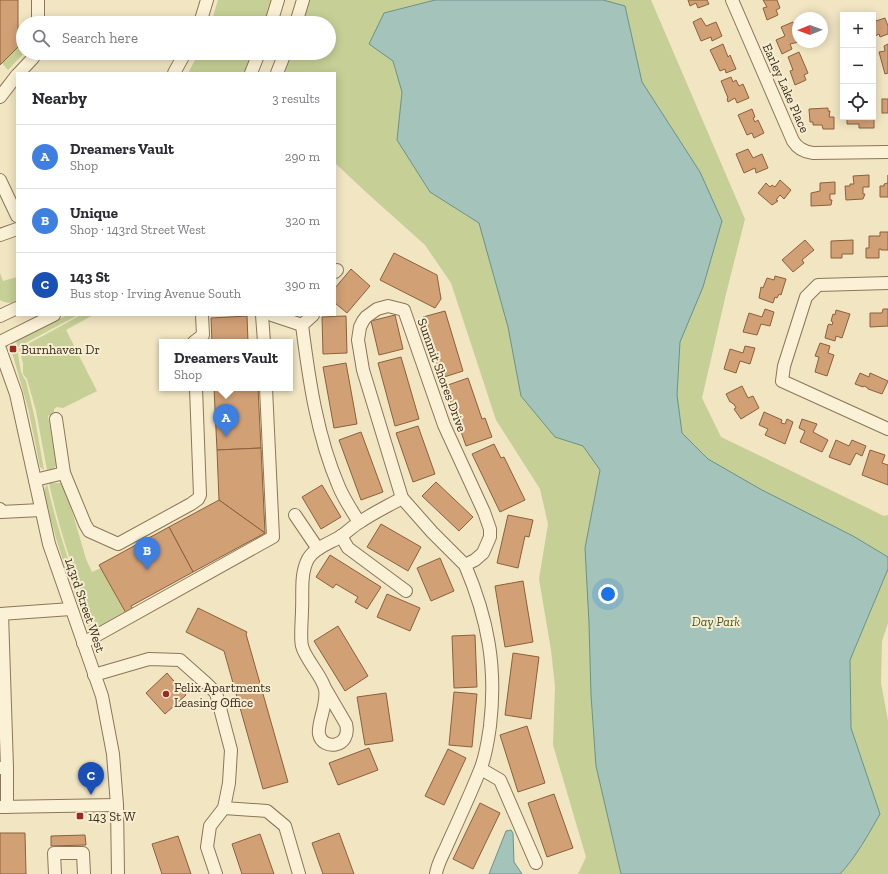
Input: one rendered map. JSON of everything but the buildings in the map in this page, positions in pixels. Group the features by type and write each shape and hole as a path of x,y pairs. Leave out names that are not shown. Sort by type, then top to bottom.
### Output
{"street":[{"path":"38,0 38,16"},
{"path":"202,16 207,0"},
{"path":"273,16 278,0"},
{"path":"298,16 303,0"},
{"name":"Earley Lake Place","path":"732,0 793,141 797,147 813,153 888,152"},
{"path":"20,72 31,60"},
{"path":"175,72 181,60"},
{"path":"251,72 257,60"},
{"path":"277,72 282,60"},
{"path":"0,97 16,77"},
{"path":"0,180 16,214"},
{"path":"0,235 16,229"},
{"path":"888,284 818,285 806,297 784,366 782,381 888,428"},
{"name":"Summit Shores Drive","path":"436,874 481,769 489,733 492,709 493,681 490,647 478,597 465,565 432,532 402,498 363,370 358,340 360,327 366,317 377,309 388,306 404,310 444,425 484,512 490,529 490,537 483,553 475,560 465,565"},
{"path":"0,316 16,308"},
{"path":"0,342 52,316"},
{"path":"199,338 202,316"},
{"path":"262,316 264,339"},
{"path":"275,316 302,325"},
{"path":"302,325 312,316"},
{"path":"302,325 308,376 322,439 339,488 359,522"},
{"name":"143rd Street West","path":"0,349 16,394 49,544 102,696 113,754 117,805 118,874"},
{"path":"56,420 64,473 85,524 89,531 118,544 198,500 201,489 196,391"},
{"path":"83,643 273,537 266,391"},
{"path":"35,480 64,473"},
{"path":"325,688 302,646 303,573 309,558 318,550 341,536 359,522 402,498"},
{"path":"0,511 41,510"},
{"path":"295,515 318,550"},
{"path":"341,536 348,548 406,591"},
{"path":"71,609 1,614 4,807 117,805"},
{"path":"94,674 150,660 180,660 216,693 226,724 231,750 229,783 224,808 210,826 207,847 216,874"},
{"path":"481,769 500,780 536,863"},
{"path":"224,808 267,811 285,826 299,874"},
{"path":"55,874 54,853 83,852 84,874"}],"green space":[{"path":"218,0 271,0 266,16 213,16"},
{"name":"Day Park","path":"308,0 651,0 745,219 702,398 721,437 884,516 888,515 888,623 882,641 881,683 888,721 888,874 578,874 586,857 553,745 555,686 551,650 539,579 548,524 540,489 496,420 451,283 425,245 336,164 336,72 283,72 288,60 336,60 336,16 304,16"},
{"path":"16,49 16,60 17,60 8,70 2,63"},
{"path":"195,60 250,60 244,72 189,72"},
{"path":"0,273 3,281 16,277 16,301 8,303 0,300"},
{"path":"65,316 76,316 18,347 17,341"},
{"path":"79,316 91,316 66,330 97,391 63,408 57,407 54,409 54,413 48,416 57,465 53,469 47,470 36,411 27,379 23,374 23,363 19,349"},
{"path":"17,350 35,419 44,470 40,467 29,412 12,352"},
{"path":"49,483 61,483 65,487 86,559 92,572 101,568 125,613 96,630 82,594 58,521"},
{"path":"47,484 68,558 94,631 89,629 63,561 44,490"}],"water":[{"name":"Day Park","path":"435,0 603,0 625,6 642,82 700,172 722,221 703,287 680,342 677,395 682,433 708,459 762,490 853,536 888,557 888,569 850,660 851,728 880,814 857,853 840,874 621,874 596,766 591,695 585,548 600,470 583,446 555,437 521,396 508,327 479,223 430,192 397,140 402,92 393,61 369,44 384,13"},
{"path":"511,830 513,833 514,862 522,874 489,874 506,831"}],"place":[{"name":"Burnhaven Dr","path":"13,349"},
{"name":"Dreamers Vault","path":"226,437"},
{"name":"Unique","path":"147,570"},
{"name":"Felix Apartments Leasing Office","path":"166,694"},
{"name":"143 St","path":"91,795"},
{"name":"143 St W","path":"80,816"}]}
